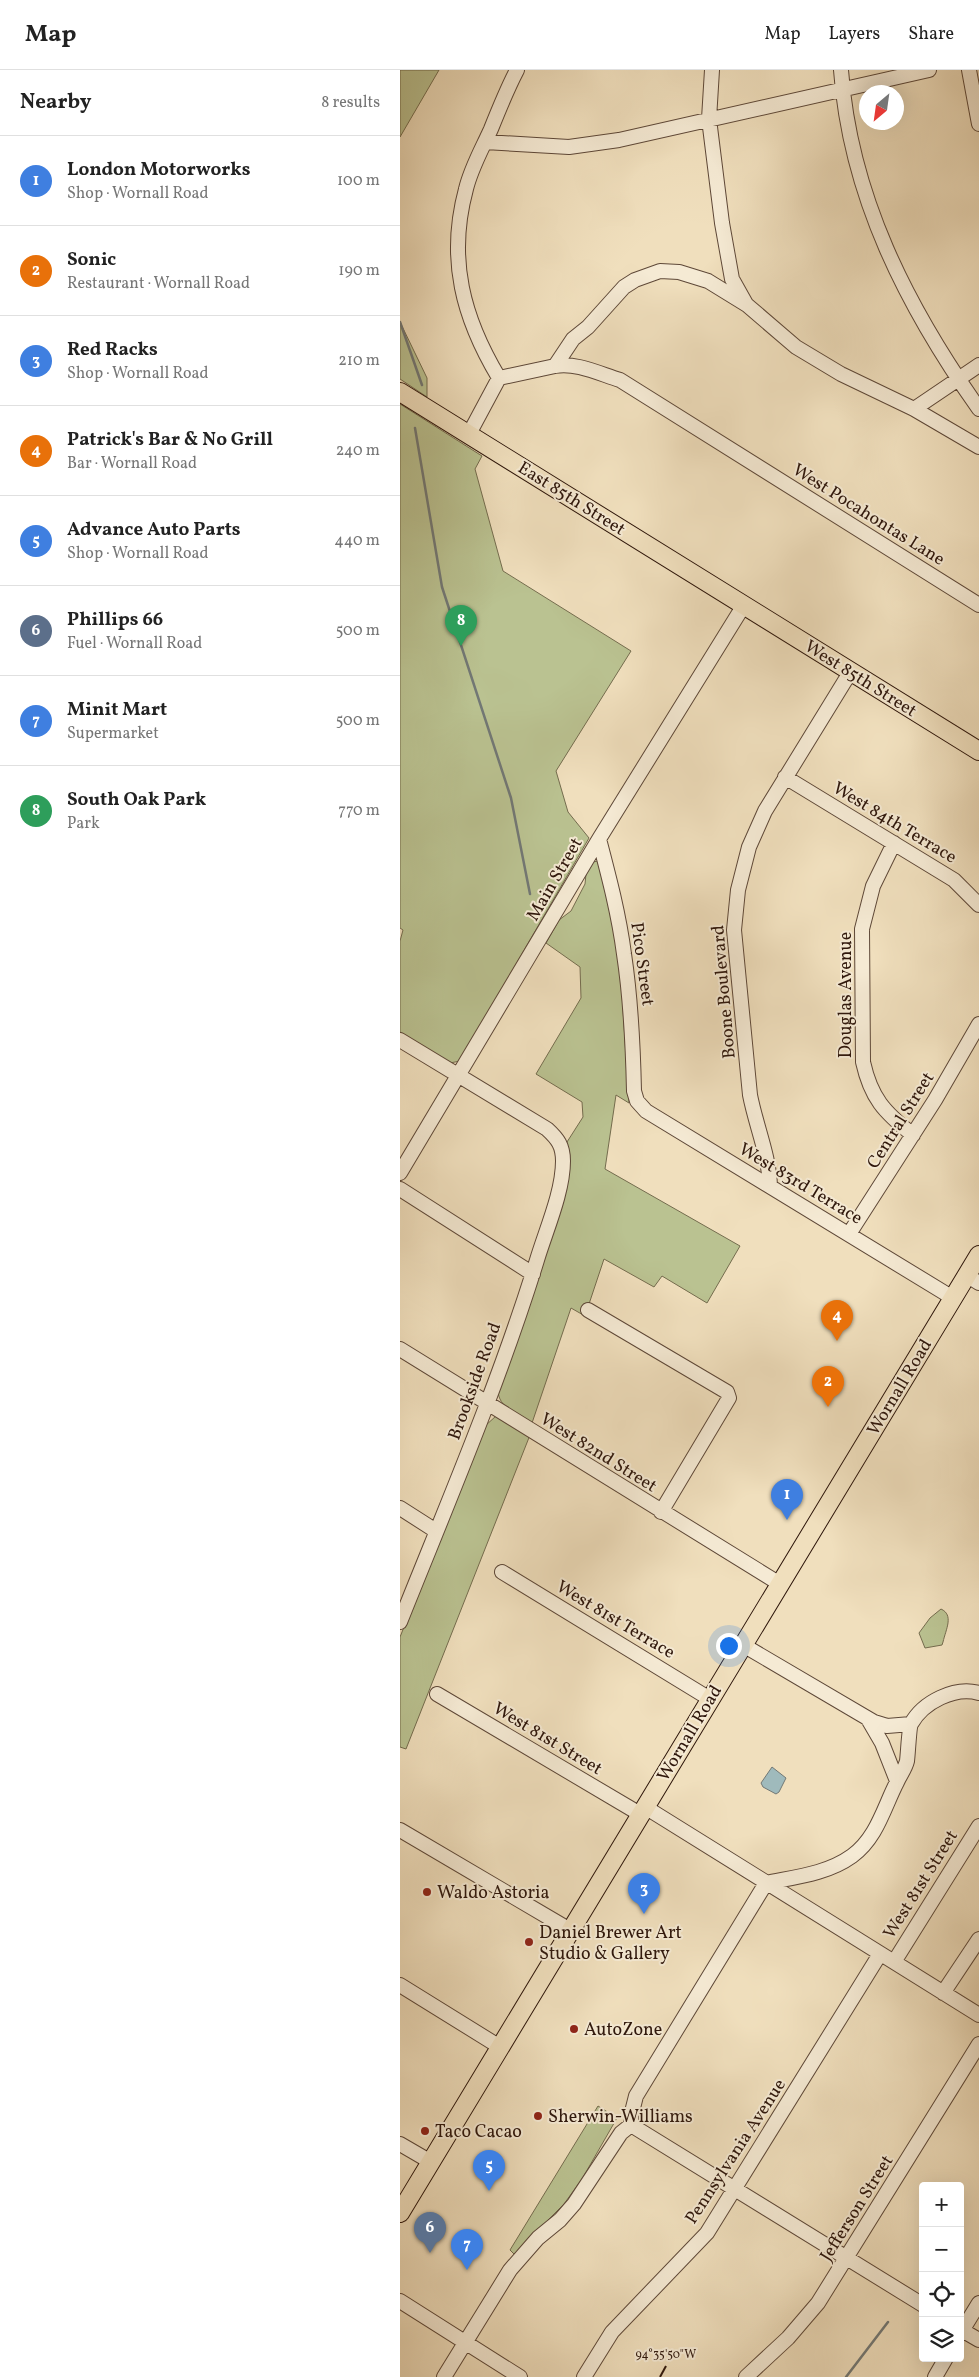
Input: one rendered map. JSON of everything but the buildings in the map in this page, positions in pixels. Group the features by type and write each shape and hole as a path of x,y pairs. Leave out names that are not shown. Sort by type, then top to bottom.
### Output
{"main road":[{"name":"East 85th Street","path":"400,392 744,605"},
{"name":"West 85th Street","path":"744,605 979,751"},
{"name":"Wornall Road","path":"400,2213 953,1298 972,1280 979,1255"}],"street":[{"path":"468,434 499,378 481,348 468,316 460,281 458,250 460,219 466,188 517,70"},
{"path":"712,70 709,119 726,247 732,279 747,305"},
{"path":"841,70 842,89 856,162 886,251 920,319 957,379 979,409"},
{"path":"485,142 569,147 619,140 929,70"},
{"path":"970,70 979,124"},
{"path":"555,366 573,339 588,327 624,287 635,280 660,271 679,272 708,282 747,305 796,347 841,374 914,410 979,447"},
{"name":"West Pocahontas Lane","path":"499,378 564,364 620,380 979,605"},
{"path":"914,410 979,365"},
{"name":"Main Street","path":"400,1173 599,839 744,605"},
{"name":"Boone Boulevard","path":"770,1186 768,1161 755,1121 750,1095 734,930 738,890 749,847 765,811 850,671"},
{"name":"West 84th Terrace","path":"785,777 954,880 979,905"},
{"name":"Pico Street","path":"599,839 613,894 624,954 631,1015 636,1096"},
{"name":"Douglas Avenue","path":"894,844 873,886 862,929 863,1062 868,1083 875,1099 886,1112 913,1135"},
{"name":"Central Street","path":"849,1234 913,1135 979,1024"},
{"path":"400,1040 458,1075"},
{"name":"Brookside Road","path":"400,1622 488,1404 532,1274 558,1190 563,1163 562,1147 547,1129 458,1075"},
{"name":"West 83rd Terrace","path":"636,1096 646,1111 953,1298"},
{"path":"400,1190 532,1274"},
{"path":"588,1310 727,1392 729,1398 720,1416 661,1512"},
{"name":"West 82nd Street","path":"400,1349 780,1584"},
{"path":"400,1508 436,1531"},
{"name":"West 81st Terrace","path":"502,1572 710,1699"},
{"path":"743,1645 867,1718 887,1726 911,1724"},
{"path":"631,2125 631,2116 636,2096 766,1882 804,1876 832,1867 853,1855 872,1834 887,1808 907,1761 911,1724 930,1704 949,1693 964,1691 979,1693"},
{"name":"West 81st Street","path":"436,1694 766,1882 979,2015"},
{"path":"867,1718 882,1743 897,1781"},
{"name":"West 81st Street","path":"894,1962 979,1826"},
{"path":"400,1830 570,1930"},
{"path":"943,1993 979,1939"},
{"name":"Pennsylvania Avenue","path":"584,2377 612,2332 707,2233 880,1954"},
{"path":"400,1985 500,2047"},
{"name":"Jefferson Street","path":"746,2377 788,2338 818,2303 979,2044"},
{"path":"631,2125 919,2303"},
{"path":"444,2377 510,2270 538,2238 560,2220 621,2133 631,2125"},
{"path":"400,2144 431,2162"},
{"path":"400,2301 520,2377"},
{"path":"964,2326 979,2303"},
{"path":"964,2332 979,2340"},
{"path":"935,2377 944,2362"}],"green space":[{"path":"400,70 439,70 400,137"},
{"path":"400,322 427,378 427,397 400,379"},
{"path":"400,404 482,456 475,469 503,571 631,651 556,771 568,812 589,838 460,1061 450,1063 400,1032 400,941 403,930 400,928"},
{"path":"598,861 602,864 620,962 629,1103 616,1095 605,1169 740,1246 707,1303 662,1276 654,1287 604,1259 585,1316 571,1308 532,1423 505,1406 501,1401 498,1390 569,1156 567,1142 583,1117 582,1102 536,1074 581,998 580,967 546,943 559,920 571,911 585,884 586,874 593,862"},
{"path":"496,1416 530,1435 406,1749 400,1747 400,1637 485,1426"},
{"path":"941,1609 945,1612 948,1619 942,1645 925,1648 919,1633 930,1618"},
{"path":"598,2106 617,2118 582,2179 564,2204 514,2254 510,2250"}],"water":[{"path":"772,1767 786,1778 776,1794 763,1787 761,1783"}],"waterway":[{"path":"400,322 422,385"},
{"path":"415,428 442,587 511,798 530,894"},
{"path":"846,2377 888,2322"}],"place":[{"name":"South Oak Park","path":"461,646"},
{"name":"Patrick's Bar & No Grill","path":"837,1341"},
{"name":"Sonic","path":"828,1407"},
{"name":"London Motorworks","path":"787,1520"},
{"name":"Waldo Astoria","path":"427,1892"},
{"name":"Red Racks","path":"644,1914"},
{"name":"Daniel Brewer Art Studio & Gallery","path":"529,1942"},
{"name":"AutoZone","path":"574,2029"},
{"name":"Sherwin-Williams","path":"538,2116"},
{"name":"Taco Cacao","path":"425,2131"},
{"name":"Advance Auto Parts","path":"489,2191"},
{"name":"Phillips 66","path":"430,2253"},
{"name":"Minit Mart","path":"467,2270"}]}
